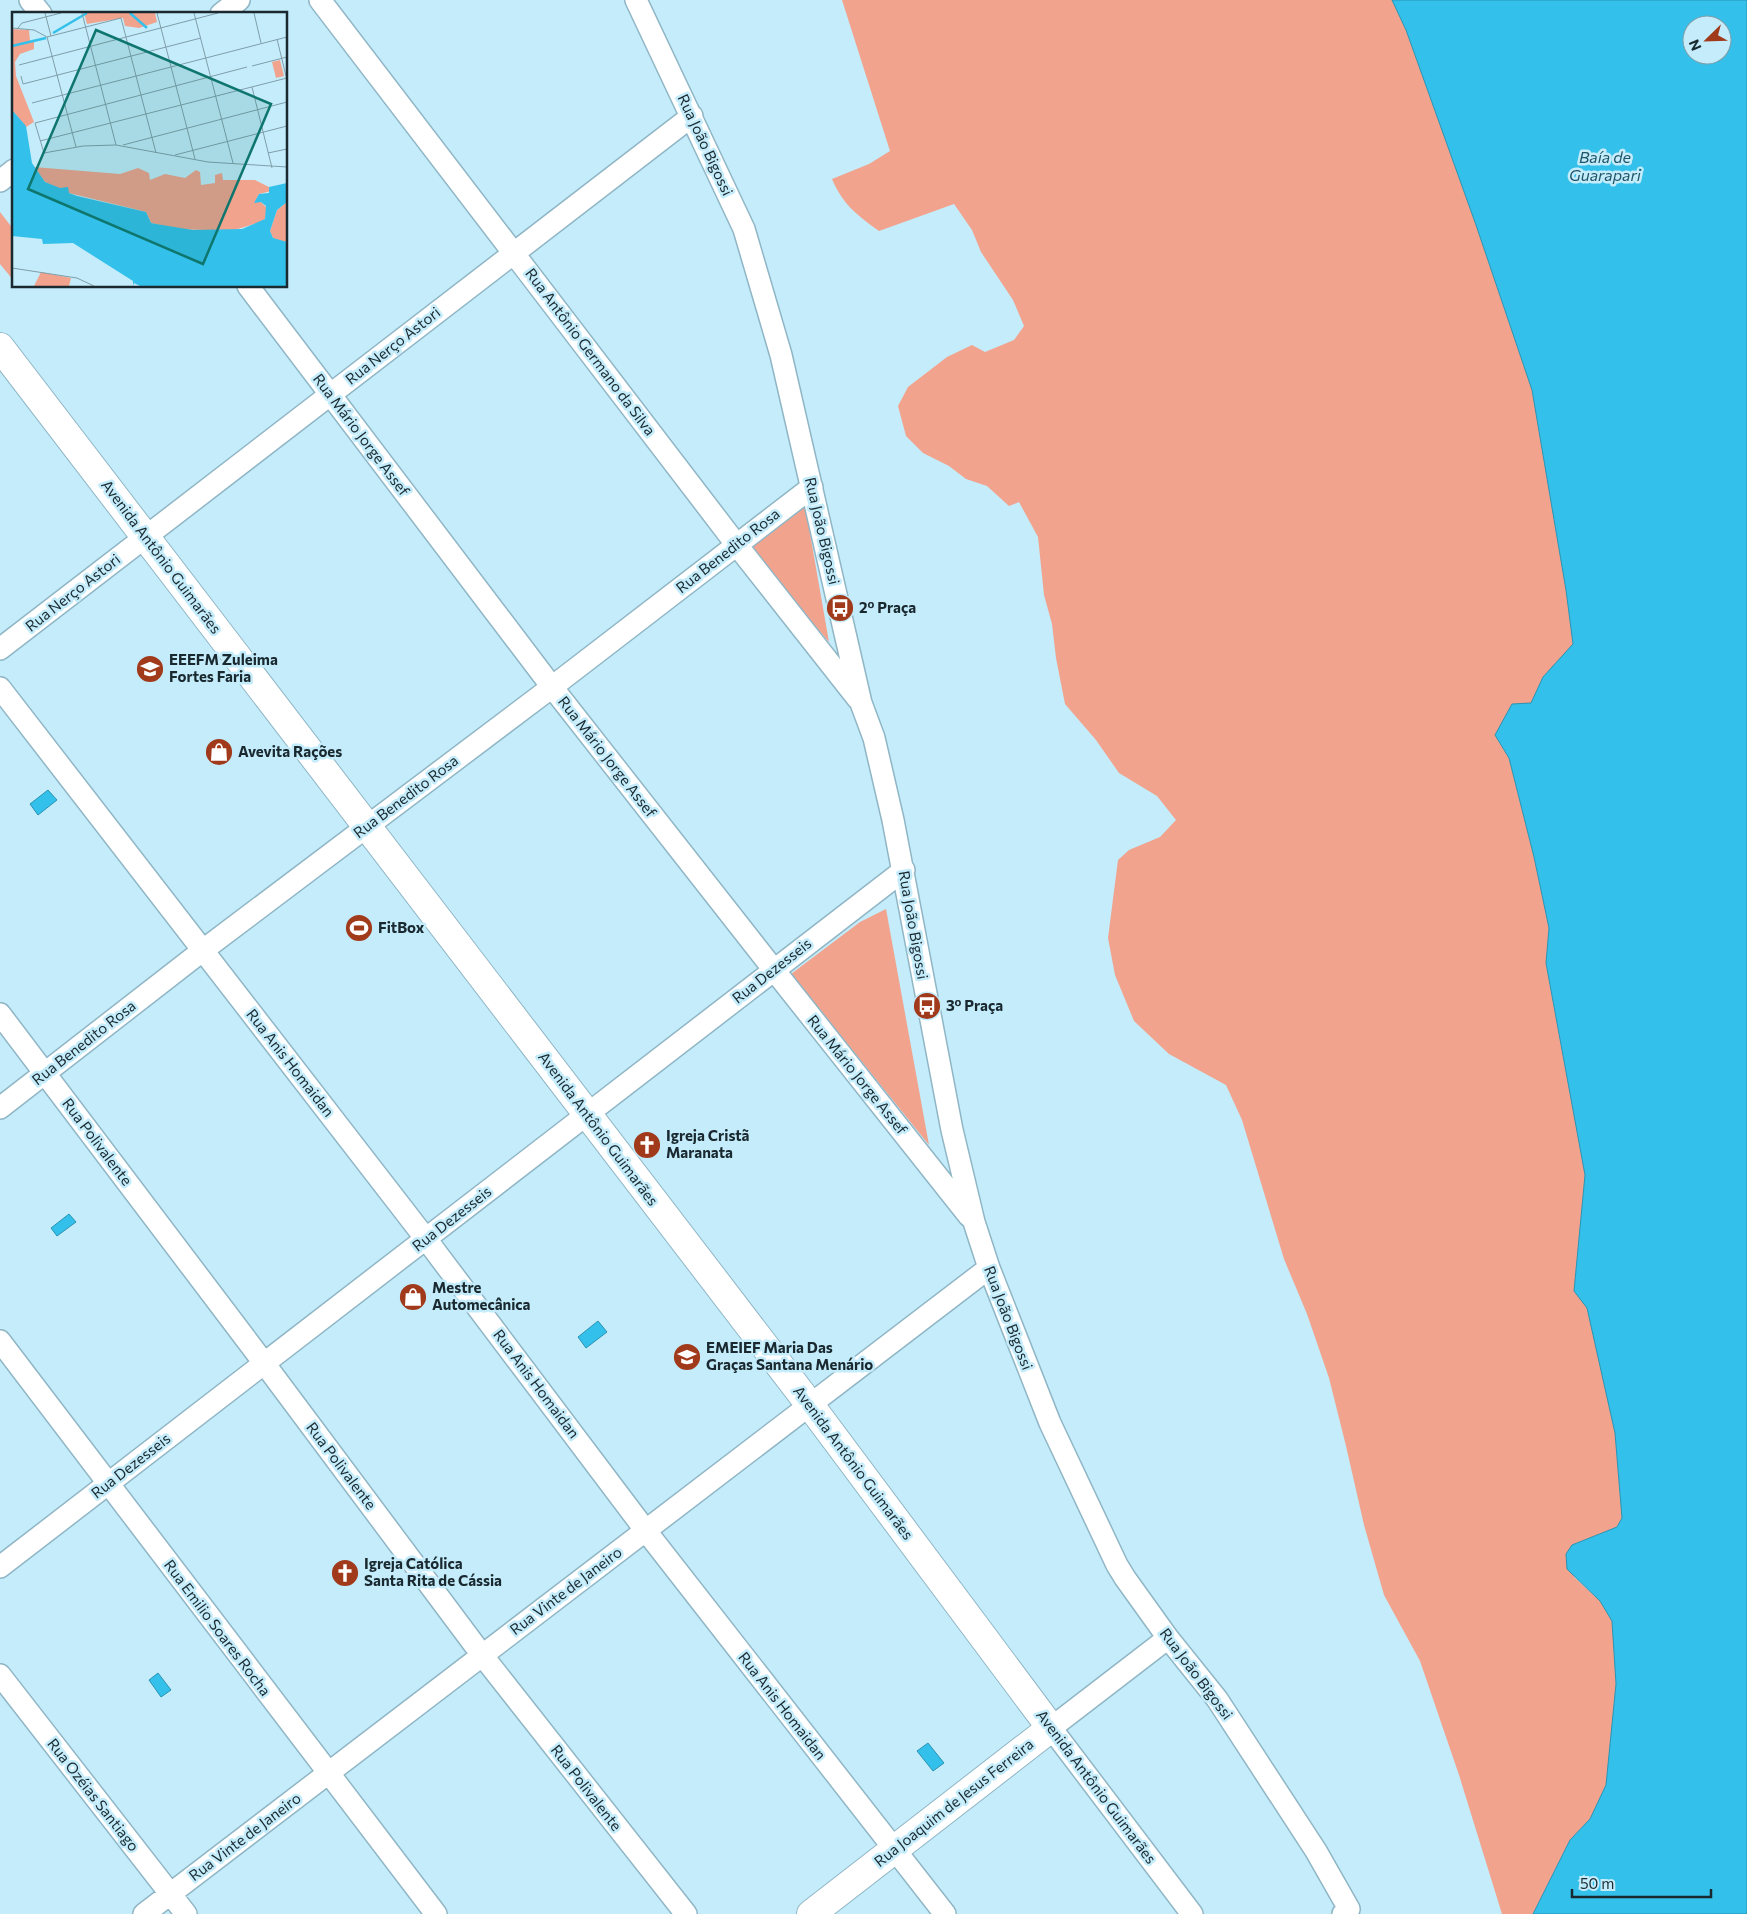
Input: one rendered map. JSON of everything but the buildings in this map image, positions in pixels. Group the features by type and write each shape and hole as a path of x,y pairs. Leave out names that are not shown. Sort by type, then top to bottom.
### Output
{"street":[{"path":"30,0 39,12"},
{"path":"224,12 239,0"},
{"name":"Rua Antônio Germano da Silva","path":"320,0 736,544 861,704"},
{"name":"Rua João Bigossi","path":"636,0 744,229 782,355 861,704 874,738 904,870 927,1006 952,1130 974,1222 988,1268 1050,1423 1125,1578 1168,1638 1217,1699 1316,1850 1346,1912"},
{"name":"Rua Nerço Astori","path":"0,649 692,116"},
{"path":"0,181 12,172"},
{"name":"Rua Mário Jorge Assef","path":"250,288 552,687 974,1222"},
{"name":"Avenida Antônio Guimarães","path":"0,347 810,1405 1192,1914"},
{"name":"Rua Benedito Rosa","path":"0,1108 202,951 552,687 812,487"},
{"name":"Rua Anis Homaidan","path":"0,688 426,1238 646,1530 944,1914"},
{"name":"Rua Dezesseis","path":"0,1567 904,870"},
{"name":"Rua Polivalente","path":"0,1014 264,1363 482,1656 686,1914"},
{"name":"Rua Vinte de Janeiro","path":"144,1914 988,1268"},
{"name":"Rua Emilio Soares Rocha","path":"0,1341 436,1914"},
{"name":"Rua Joaquim de Jesus Ferreira","path":"811,1914 1168,1638"},
{"name":"Rua Ozéias Santiago","path":"0,1675 186,1914"}],"shaded area":[{"path":"842,0 1392,0 1406,30 1476,225 1532,390 1566,590 1573,645 1543,677 1531,704 1495,735 1509,758 1534,857 1549,928 1546,964 1585,1175 1574,1291 1587,1307 1615,1433 1622,1518 1617,1527 1572,1545 1574,1577 1600,1601 1612,1621 1616,1684 1606,1785 1590,1819 1570,1840 1533,1914 1502,1914 1459,1775 1420,1661 1384,1595 1364,1525 1329,1378 1307,1314 1284,1259 1242,1120 1226,1085 1169,1054 1134,1021 1115,975 1108,938 1118,860 1129,850 1160,837 1176,820 1157,796 1119,773 1096,740 1065,704 1056,658 1052,624 1044,595 1038,537 1019,502 1009,506 987,486 966,479 949,466 923,453 906,436 898,406 908,387 947,357 972,345 985,352 1014,340 1024,326 1013,300 981,252 972,230 954,204 879,231 851,209 836,188 832,179 869,164 890,151"},
{"path":"0,212 12,227 12,279 0,264"},
{"path":"805,505 829,642 747,546"},
{"path":"886,909 929,1145 791,974 860,922"}],"water":[{"name":"Baía de Guarapari","path":"1392,0 1747,0 1747,1914 1533,1914 1570,1840 1590,1819 1606,1785 1616,1684 1612,1621 1600,1601 1567,1569 1566,1554 1572,1545 1617,1527 1622,1518 1615,1433 1587,1308 1574,1291 1585,1175 1546,963 1549,928 1534,857 1509,758 1495,735 1512,704 1531,703 1543,677 1573,644 1566,590 1532,390 1476,225 1406,30"},
{"path":"48,790 57,800 38,815 30,804"},
{"path":"69,1214 76,1222 57,1236 51,1228"},
{"path":"598,1321 607,1332 586,1348 578,1337"},
{"path":"158,1673 171,1690 161,1697 149,1680"},
{"path":"928,1743 944,1763 933,1771 917,1751"}],"place":[{"name":"2º Praça","path":"840,608"},
{"name":"EEEFM Zuleima Fortes Faria","path":"150,669"},
{"name":"Avevita Rações","path":"219,752"},
{"name":"FitBox","path":"359,928"},
{"name":"3º Praça","path":"927,1006"},
{"name":"Igreja Cristã Maranata","path":"647,1145"},
{"name":"Mestre Automecânica","path":"413,1297"},
{"name":"EMEIEF Maria Das Graças Santana Menário","path":"687,1357"},
{"name":"Igreja Católica Santa Rita de Cássia","path":"345,1573"}]}
